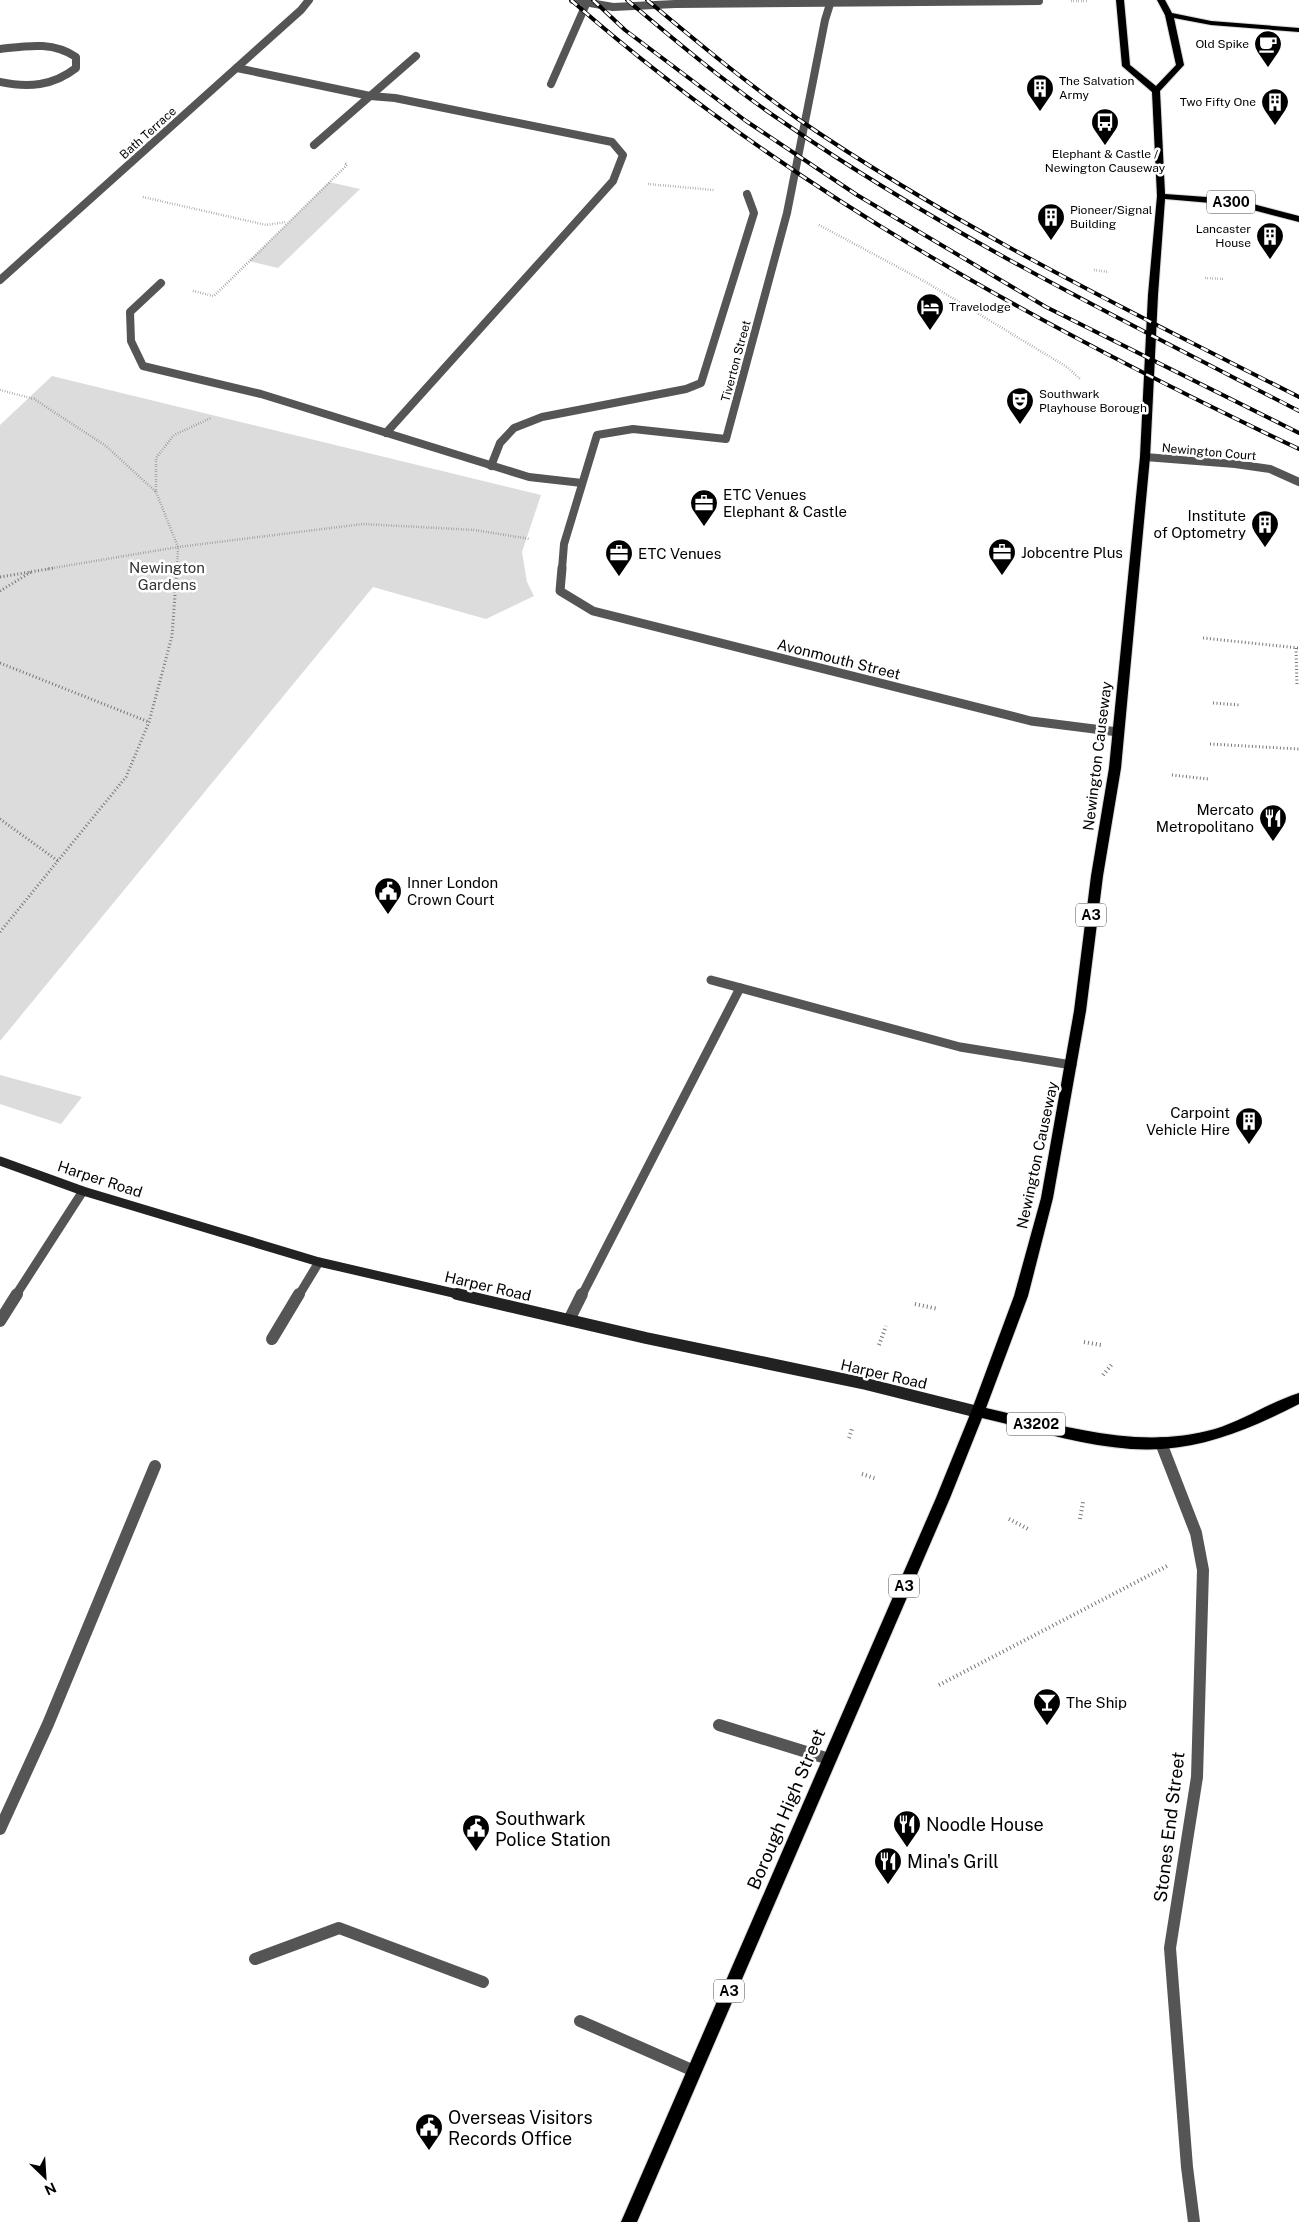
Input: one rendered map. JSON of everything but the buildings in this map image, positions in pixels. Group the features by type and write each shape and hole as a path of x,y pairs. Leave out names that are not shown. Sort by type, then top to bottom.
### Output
{"main road":[{"path":"1120,0 1126,66 1156,91 1180,65 1168,14 1161,0"},
{"path":"1168,14 1211,23 1299,30"},
{"name":"Newington Causeway","path":"978,1412 1021,1296 1047,1198 1072,1065 1118,732 1145,457 1153,295 1161,196 1161,164 1156,91"},
{"name":"A300","path":"1161,196 1234,202 1299,219"},
{"name":"Harper Road","path":"0,1161 83,1191 319,1262 569,1320 866,1384 978,1412"},
{"name":"A3202","path":"978,1412 1093,1437 1140,1444 1192,1440 1225,1431 1299,1398"},
{"name":"Borough High Street","path":"629,2222 978,1412"}],"street":[{"name":"Bath Terrace","path":"0,280 237,68 301,10 309,0"},
{"path":"573,0 613,7 675,2 830,4 1039,1"},
{"path":"551,84 587,2"},
{"name":"Tiverton Street","path":"560,591 564,544 596,436 632,429 726,440 787,213 825,20 830,4"},
{"path":"0,50 49,45 66,48 76,57 76,68 68,75 49,83 18,87 0,82"},
{"path":"314,145 416,56"},
{"path":"237,68 370,96 395,98 612,142 623,155 613,181 386,434"},
{"path":"491,466 500,443 514,428 542,417 686,389 701,383 754,213 746,194"},
{"path":"161,283 130,312 131,341 142,366 261,394 529,477 582,483"},
{"name":"Newington Court","path":"1145,457 1270,469 1299,482"},
{"name":"Avonmouth Street","path":"560,591 593,611 931,697 1031,721 1118,732"},
{"path":"711,980 960,1047 1072,1065"},
{"path":"569,1320 740,988"},
{"path":"0,1321 83,1191"},
{"path":"272,1339 319,1262"},
{"name":"Stones End Street","path":"1161,1443 1196,1534 1203,1570 1197,1777 1170,1948 1187,2167 1194,2222"},
{"path":"0,1829 48,1724 155,1466"},
{"path":"719,1725 829,1759"},
{"path":"255,1959 339,1928 484,1982"},
{"path":"580,2021 694,2071"}],"path":[{"path":"161,283 214,296 347,165 314,145"},
{"path":"613,181 746,194"},
{"path":"104,188 266,225 287,222"},
{"path":"787,213 828,229 924,281 1067,367 1080,379"},
{"path":"1094,270 1108,272"},
{"path":"1205,278 1225,279"},
{"path":"0,390 34,399 106,446 156,492"},
{"path":"0,932 126,777 150,722 172,636 178,547 156,492 156,458 174,435 261,394"},
{"path":"0,577 178,547 363,524 475,530 564,544"},
{"path":"0,591 35,570"},
{"path":"1203,638 1298,648 1297,686"},
{"path":"0,663 150,722"},
{"path":"1213,703 1239,705"},
{"path":"1210,744 1299,749"},
{"path":"1172,775 1208,779"},
{"path":"0,819 58,862"},
{"path":"915,1304 938,1309"},
{"path":"879,1345 886,1326"},
{"path":"1084,1342 1101,1344"},
{"path":"1103,1375 1113,1363"},
{"path":"849,1438 852,1429"},
{"path":"862,1474 877,1479"},
{"path":"1080,1519 1083,1502"},
{"path":"1009,1519 1028,1529"},
{"path":"939,1685 1165,1567"}],"green space":[{"path":"329,182 360,189 278,268 249,261"},
{"name":"Newington Gardens","path":"52,376 541,495 522,552 527,582 534,596 486,619 373,587 0,1041 0,425"},
{"path":"0,1075 82,1097 61,1124 0,1104"}],"railway":[{"path":"571,0 653,69 739,133 828,193 919,250 1107,354 1299,449"},
{"path":"593,0 625,30 746,121 857,195 1046,307 1299,433"},
{"path":"627,0 763,108 845,163 908,202 1036,275 1299,411"},
{"path":"647,0 778,105 919,196 1107,300 1299,397"}],"place":[{"name":"Old Spike","path":"1268,68"},
{"name":"The Salvation Army","path":"1040,112"},
{"name":"Two Fifty One","path":"1275,126"},
{"name":"Elephant & Castle / Newington Causeway","path":"1105,146"},
{"name":"Pioneer/Signal Building","path":"1051,241"},
{"name":"Lancaster House","path":"1270,260"},
{"name":"Travelodge","path":"930,331"},
{"name":"Southwark Playhouse Borough","path":"1020,425"},
{"name":"ETC Venues Elephant & Castle","path":"704,527"},
{"name":"Institute of Optometry","path":"1265,548"},
{"name":"Jobcentre Plus","path":"1002,576"},
{"name":"ETC Venues","path":"619,577"},
{"name":"Mercato Metropolitano","path":"1273,842"},
{"name":"Inner London Crown Court","path":"388,915"},
{"name":"Carpoint Vehicle Hire","path":"1249,1145"},
{"name":"The Ship","path":"1047,1726"},
{"name":"Noodle House","path":"907,1848"},
{"name":"Southwark Police Station","path":"476,1852"},
{"name":"Mina's Grill","path":"888,1885"},
{"name":"Overseas Visitors Records Office","path":"429,2151"}]}
